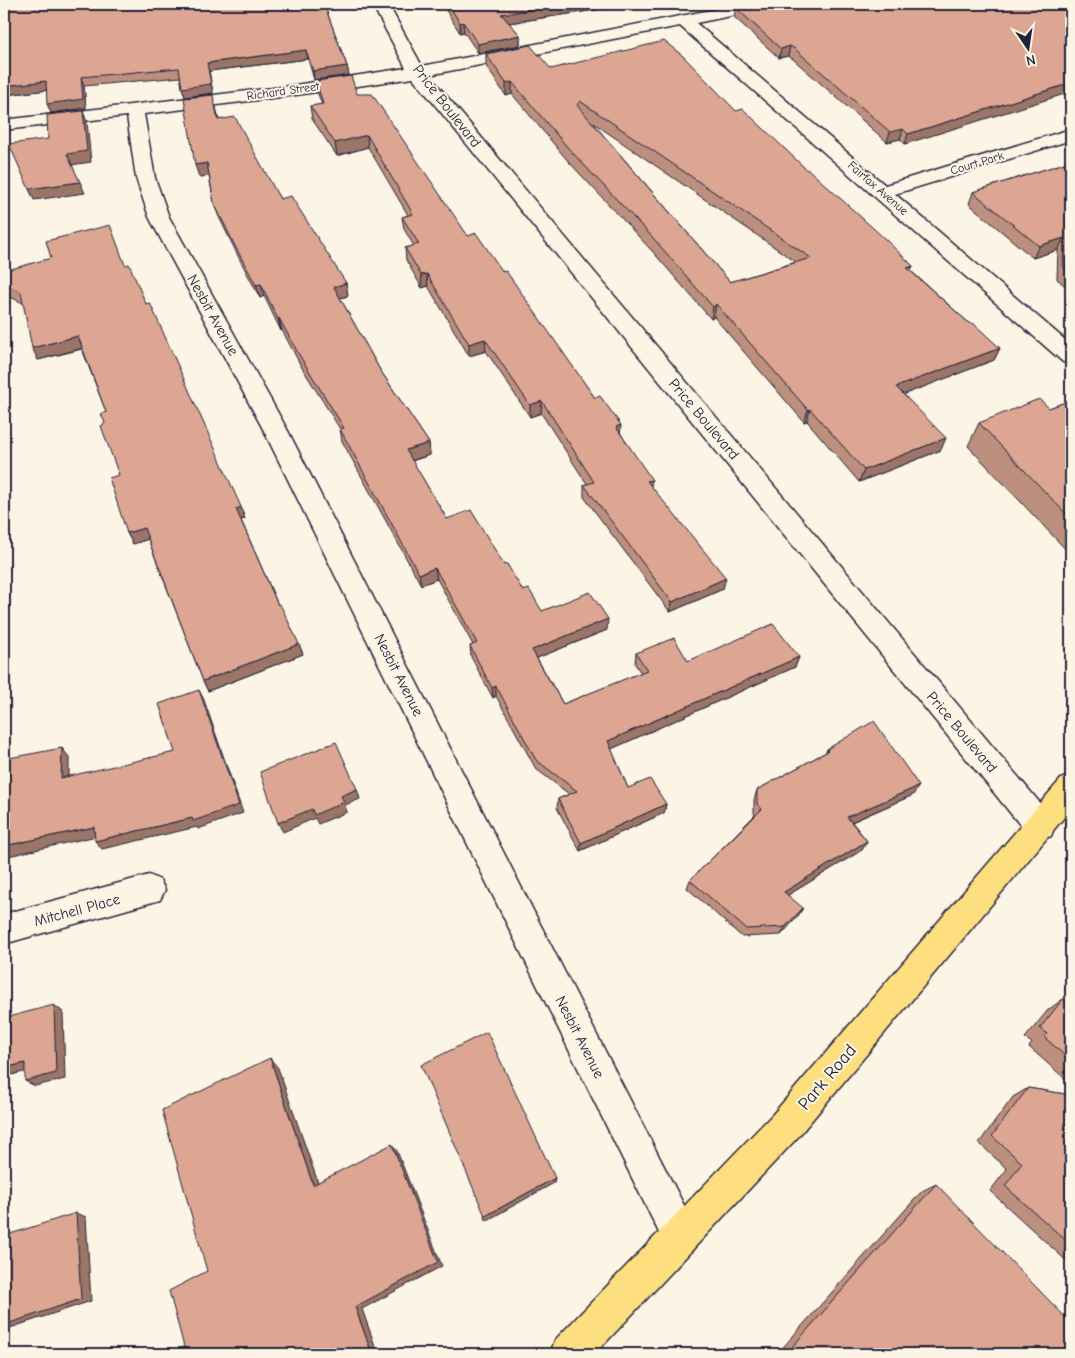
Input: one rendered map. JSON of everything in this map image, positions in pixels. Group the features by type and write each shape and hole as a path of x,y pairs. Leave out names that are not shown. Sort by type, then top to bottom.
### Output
{"main road":[{"name":"Park Road","path":"569,1354 785,1126 1071,788"}],"street":[{"name":"Price Boulevard","path":"380,4 417,72 1040,826"},
{"name":"Richard Street","path":"4,126 417,72 766,4"},
{"name":"Fairfax Avenue","path":"683,20 1071,357"},
{"name":"Nesbit Avenue","path":"135,110 141,162 149,192 159,217 276,431 680,1236"},
{"name":"Court Park","path":"882,192 1071,134"},
{"name":"Mitchell Place","path":"4,929 149,890"}],"building":[{"path":"4,4 324,4 347,66 313,71 306,50 207,63 211,84 182,88 179,68 81,77 83,99 47,104 46,81 4,86"},
{"path":"448,4 572,4 501,14 520,35 478,44 463,22 460,23"},
{"path":"753,4 1071,4 1071,83 908,134 903,129 890,132 795,49 790,46 781,49 736,8"},
{"path":"664,41 683,56 736,111 743,109 807,170 884,238 913,266 907,268 1000,348 896,387 946,438 864,470 810,409 808,410 716,304 713,307 654,239 568,148 512,82 506,83 486,54 530,45 551,69","holes":["580,101 811,258 730,282 577,105"]},
{"path":"351,76 357,94 372,94 468,236 476,233 503,272 506,271 595,398 600,396 621,425 616,427 652,480 647,481 726,578 672,602 584,485 594,482 542,401 530,405 485,339 469,344 427,274 421,275 405,248 419,244 402,217 413,214 367,135 335,143 310,106 323,104 316,81"},
{"path":"213,95 218,120 235,117 280,199 291,196 346,283 334,287 380,370 429,443 406,450 447,519 471,510 504,565 507,564 523,591 529,589 542,611 590,592 608,619 532,650 563,704 647,670 636,653 674,638 688,661 773,624 799,657 608,741 628,788 650,779 666,804 581,843 558,799 577,791 536,760 496,686 492,688 470,646 477,643 435,568 419,574 340,429 344,428 278,319 261,284 256,285 235,246 214,203 207,163 195,165 184,98"},
{"path":"83,111 87,151 67,154 80,182 29,189 9,144 48,139 47,115"},
{"path":"1071,161 1071,274 1063,267 1064,238 1039,246 973,192"},
{"path":"110,225 125,265 129,264 146,304 150,303 241,507 236,509 278,605 280,604 299,644 203,681 144,528 127,533 109,478 119,475 101,426 105,423 101,414 106,412 78,336 32,348 21,292 4,284 4,271 51,258 46,241"},
{"path":"1039,399 1049,408 1071,400 1071,519 979,423"},
{"path":"199,690 239,805 193,821 192,818 95,841 94,827 4,846 4,759 62,748 61,778 175,752 159,704"},
{"path":"874,721 919,786 847,817 867,841 784,892 803,908 785,927 746,929 690,880 762,809 757,804 757,790 828,751 827,749"},
{"path":"336,742 357,789 341,796 344,802 314,815 312,809 278,823 260,772"},
{"path":"1063,999 1071,1005 1071,1061 1044,1037 1047,1034 1040,1028"},
{"path":"54,1005 56,1073 25,1081 25,1063 4,1068 4,1018"},
{"path":"487,1032 555,1178 485,1216 421,1065"},
{"path":"270,1058 313,1185 392,1144 438,1262 355,1307 372,1354 186,1354 169,1291 207,1271 162,1110"},
{"path":"1028,1088 1071,1095 1071,1245 1005,1186 1022,1163 992,1136"},
{"path":"936,1184 1071,1323 1071,1354 786,1354"},
{"path":"76,1213 81,1299 4,1325 4,1236"}]}
